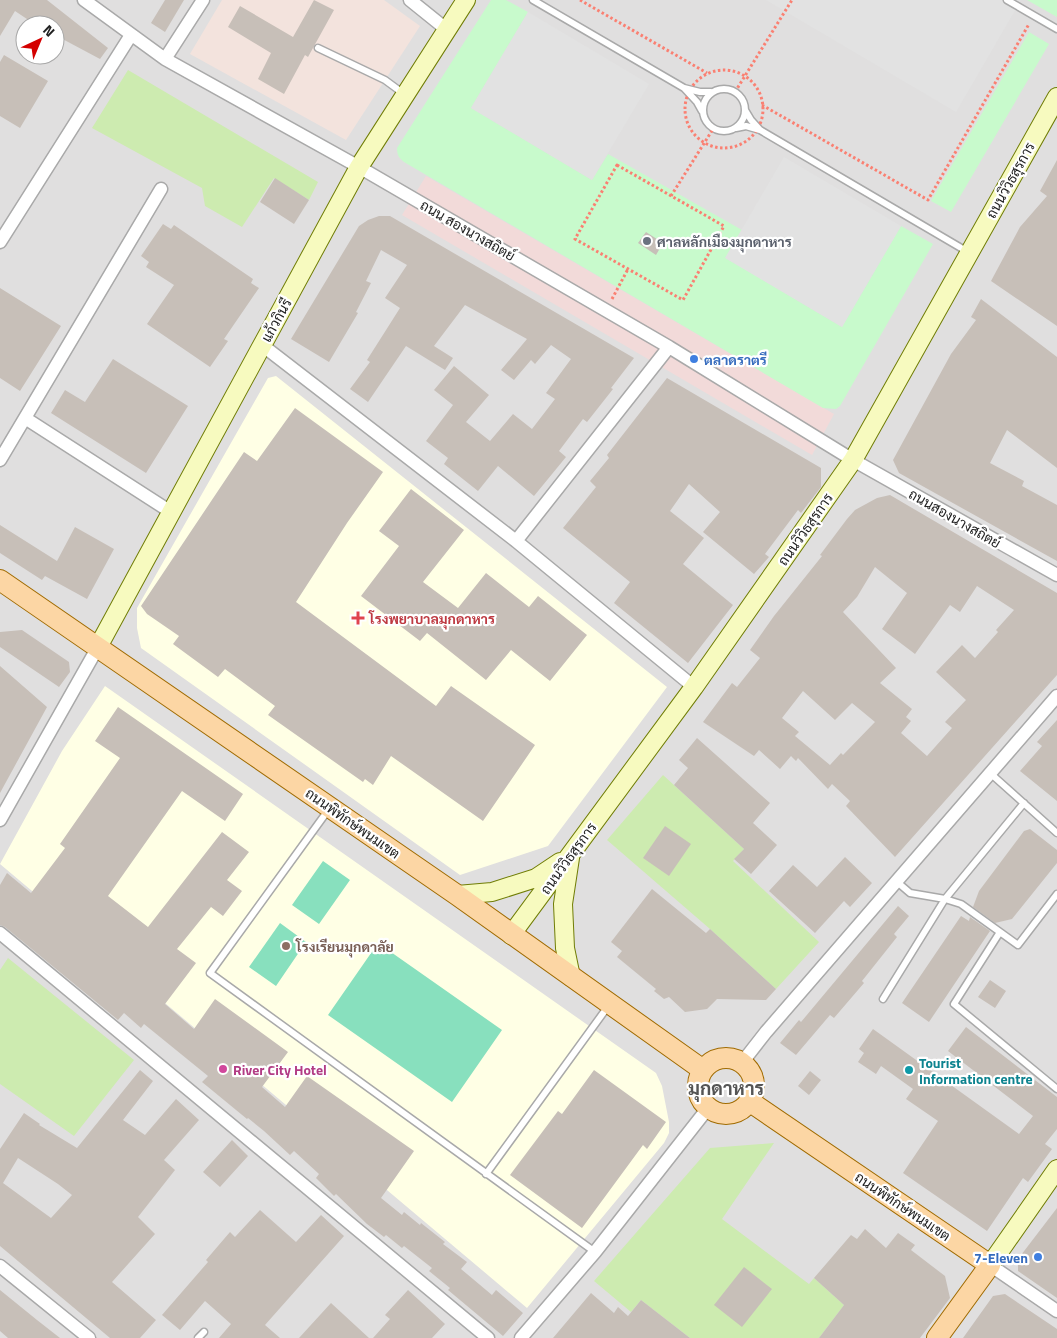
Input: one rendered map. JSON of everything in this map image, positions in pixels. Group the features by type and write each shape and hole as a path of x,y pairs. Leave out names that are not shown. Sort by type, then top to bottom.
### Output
{"main road":[{"name":"แก้วกินรี","path":"98,647 359,167 466,0"},
{"name":"ถนนวิวิธสุรการ","path":"511,935 694,686 853,460 1057,96"},
{"name":"ถนนพิทักษ์พนมเขต","path":"0,580 457,895 703,1070"},
{"path":"457,895 492,892 536,878 570,855"},
{"path":"570,855 563,904 565,948 571,977"},
{"path":"724,1058 736,1060 751,1074 753,1084 751,1098 738,1112 718,1113 708,1108 699,1095 698,1085 703,1070 715,1060 724,1058"},
{"name":"ถนนพิทักษ์พนมเขต","path":"749,1101 990,1265"},
{"path":"936,1338 1057,1169"}],"street":[{"name":"ถนน สองนางสถิตย์","path":"84,0 165,59 359,167 606,310 853,460"},
{"path":"165,59 203,0"},
{"path":"410,0 446,30"},
{"path":"0,242 130,35"},
{"path":"0,460 161,189"},
{"path":"262,346 516,541 694,686"},
{"path":"516,541 669,347"},
{"path":"25,418 171,512"},
{"name":"ถนนสองนางสถิตย์","path":"853,460 1057,575"},
{"path":"0,820 98,647"},
{"path":"741,1064 766,1032 896,881 1056,701"},
{"path":"0,933 488,1338"},
{"path":"521,1338 594,1252 708,1108"},
{"name":"ถนนพิทักษ์พนมเขต","path":"990,1265 1057,1312"},
{"path":"0,1266 89,1338"}],"lane":[{"path":"533,0 687,90 697,102 704,119 713,129 720,131 746,126 758,129 969,253"},
{"path":"1007,0 1057,29"},
{"path":"318,48 385,80 404,94"},
{"path":"687,90 712,92 722,89 734,92 740,96 744,103 744,118 734,129"},
{"path":"702,112 705,99 712,92"},
{"path":"745,110 758,129"},
{"path":"990,773 1057,833"},
{"path":"882,1000 945,899 1024,804"},
{"path":"330,807 210,974 594,1252"},
{"path":"896,881 910,893 945,899 961,904 1018,945 1057,894"},
{"path":"1000,932 954,1004 1057,1089"},
{"path":"486,1174 610,1004"},
{"path":"198,1338 204,1332"}],"path":[{"path":"580,0 708,73"},
{"path":"734,92 792,0"},
{"path":"762,105 928,200 1034,16"},
{"path":"720,70 733,71 744,76 754,85 761,96 763,110 758,129 754,135 743,143 731,148 717,148 704,144 695,136 688,125 685,113 687,90 698,79 708,73 720,70"},
{"path":"671,196 713,129"},
{"path":"616,165 724,226 683,300 628,269 575,239 616,165"},
{"path":"606,310 628,269"}],"shaded area":[{"path":"0,0 1057,0 1057,1338 0,1338"},
{"path":"222,0 384,0 420,26 346,140 190,54"},
{"path":"766,0 1021,0 956,112"},
{"path":"528,12 649,84 592,180 471,108"},
{"path":"784,157 901,226 842,327 725,258"},
{"name":"ตลาดราตรี","path":"426,176 834,414 812,455 402,215"},
{"name":"โรงพยาบาลมุกดาหาร","path":"276,376 667,687 548,846 460,875 141,648 137,628 137,608 268,378"},
{"name":"โรงเรียนมุกดาลัย","path":"105,686 656,1073 662,1086 669,1122 669,1133 664,1143 527,1308 0,864 62,751"}],"green space":[{"path":"491,0 506,0 528,12 471,108 592,180 608,154 742,230 726,258 842,327 901,226 933,244 840,406 836,409 823,408 401,159 397,148"},
{"path":"1027,0 1057,0 1057,17"},
{"path":"1029,32 1049,44 951,212 931,201"},
{"path":"128,70 318,182 309,200 274,178 242,227 205,206 202,188 92,128"},
{"path":"663,775 744,849 733,861 819,942 776,989 607,840"},
{"path":"323,861 350,880 319,924 292,905"},
{"path":"280,923 306,942 276,986 249,967"},
{"path":"378,943 502,1030 452,1102 328,1015"},
{"path":"8,958 134,1060 74,1136 0,1084 0,970"},
{"path":"774,1143 722,1219 809,1284 814,1278 844,1305 819,1338 690,1338 641,1300 631,1312 594,1281 710,1148"}],"building":[{"path":"0,0 47,0 108,48 100,59 65,40 65,15 21,15 15,11 0,36"},
{"path":"165,0 184,0 165,32 151,23"},
{"path":"314,0 334,10 308,57 305,55 284,94 258,79 271,53 228,27 240,6 293,37"},
{"path":"4,55 15,62 15,65 21,65 48,81 20,128 0,116 0,62"},
{"path":"1057,160 1057,326 991,281 1020,227 1047,196 1040,191"},
{"path":"275,178 309,200 294,224 260,202"},
{"path":"379,216 390,216 634,358 587,422 583,419 559,451 566,457 534,496 498,466 478,491 444,464 448,458 426,441 453,405 434,390 454,366 489,395 466,422 490,441 513,414 532,429 555,399 546,393 571,359 551,345 535,364 531,360 514,380 501,370 527,339 465,305 434,346 453,358 445,370 406,346 368,402 350,389 370,362 367,360 400,308 385,298 407,265 381,250 366,281 371,283 356,312 358,313 329,362 291,339 359,226"},
{"path":"163,224 171,229 174,225 253,279 251,283 259,288 224,339 228,341 210,367 147,324 174,285 146,267 149,262 141,256"},
{"path":"646,232 663,243 656,255 638,243"},
{"path":"0,288 61,326 20,391 0,378"},
{"path":"981,299 1057,357 1057,468 1007,430 990,463 1024,481 1022,486 1057,505 1057,561 899,473 893,460 951,354 976,320 971,317"},
{"path":"113,359 188,406 146,473 51,413 65,390 85,402"},
{"path":"667,378 821,468 821,487 801,513 798,510 765,554 769,557 754,574 703,532 720,512 689,484 670,511 704,538 683,564 733,605 688,663 614,603 630,582 563,528 596,487 590,481 609,458 607,455"},
{"path":"295,408 383,472 347,523 296,602 436,706 451,686 535,745 483,821 391,756 373,785 365,779 363,782 268,715 275,706 225,669 218,677 173,644 179,636 147,614 141,606 244,452 257,461"},
{"path":"411,489 464,530 423,582 458,608 486,573 529,607 538,596 587,635 550,681 511,650 486,680 427,633 420,641 361,596 399,546 379,531"},
{"path":"890,495 1057,593 1057,675 895,857 846,806 850,801 832,784 828,789 798,758 796,761 791,756 780,769 759,750 754,756 703,722 732,683 737,687 760,658 750,650 774,616 822,556 820,555 847,519 855,510 877,498","holes":["875,567 907,593 882,629 915,654 950,605 960,612 977,586 1014,610 975,658 962,645 936,672 966,700 945,722 952,728 927,756 901,733 911,721 906,717 912,709 880,683 896,668 843,612 857,597","803,691 835,720 852,703 875,722 843,755 841,753 830,765 795,736 799,732 782,718"]},
{"path":"0,525 57,561 75,527 114,549 87,599 45,576 42,580 0,553"},
{"path":"22,630 69,662 70,672 59,687 0,647 0,632"},
{"path":"0,666 47,707 0,793"},
{"path":"118,707 243,794 225,821 182,791 108,896 148,927 222,832 249,852 227,880 242,891 223,916 211,907 177,949 196,963 165,1004 194,1029 215,999 288,1052 262,1087 285,1107 307,1076 414,1151 381,1198 402,1215 404,1212 445,1242 443,1244 467,1262 461,1269 492,1295 496,1290 523,1313 503,1336 448,1290 450,1288 429,1271 432,1268 404,1246 402,1248 386,1235 384,1237 367,1224 336,1194 334,1196 316,1178 319,1174 294,1151 290,1155 264,1131 202,1082 208,1076 144,1024 141,1028 124,1013 118,1020 5,927 0,925 0,885 7,873 31,893 65,848 60,844 120,758 95,741"},
{"path":"1057,720 1057,801 1020,771 1042,746 1037,742"},
{"path":"697,738 770,803 753,823 777,845 751,874 734,859 744,849 674,785 688,768 679,760"},
{"path":"665,826 691,844 669,876 643,858"},
{"path":"1030,829 1057,850 1057,863 1012,919 995,923 973,907 979,891 1024,831"},
{"path":"845,857 872,883 850,907 844,901 815,933 769,891 793,865 817,887"},
{"path":"652,889 706,933 710,929 776,989 766,1000 717,999 707,1009 685,1012 669,997 664,999 654,991 656,989 617,957 622,951 611,942"},
{"path":"898,906 909,916 894,934 897,937 862,981 864,983 834,1018 830,1015 796,1055 780,1043 799,1020 801,1022"},
{"path":"961,916 969,921 970,917 990,931 929,1022 902,1003"},
{"path":"990,980 1006,991 995,1008 978,997"},
{"path":"966,1027 1057,1097 1057,1129 1045,1144 1052,1149 1028,1182 1023,1178 987,1231 903,1173 938,1121 906,1099 913,1089 881,1066 876,1074 858,1062 864,1053 859,1049 873,1029 1019,1134 1033,1116 948,1051"},
{"path":"140,1070 153,1081 123,1120 145,1135 176,1099 199,1120 164,1160 175,1170 138,1217 155,1234 112,1282 156,1320 140,1338 110,1338 0,1246 0,1149 24,1113 39,1125 77,1148","holes":["18,1158 72,1195 51,1218 3,1183"]},
{"path":"594,1070 666,1122 647,1149 643,1145 582,1228 510,1175 558,1111 562,1114"},
{"path":"810,1071 821,1080 809,1095 798,1086"},
{"path":"232,1140 248,1156 220,1187 203,1172"},
{"path":"1057,1208 1057,1298 1018,1271 1018,1259"},
{"path":"260,1210 296,1242 321,1215 344,1236 265,1325 280,1338 219,1338 231,1324 205,1301 180,1330 162,1315 208,1262 206,1260 230,1232 235,1237"},
{"path":"865,1229 886,1248 898,1233 915,1245 911,1250 945,1276 950,1298 920,1338 819,1338 844,1305 814,1278 851,1235 857,1239"},
{"path":"744,1267 772,1289 742,1327 714,1305"},
{"path":"0,1290 60,1338 8,1338 0,1331"},
{"path":"408,1290 445,1324 432,1338 373,1338 390,1319 385,1315"},
{"path":"591,1293 614,1313 618,1307 628,1316 641,1300 690,1338 553,1338"},
{"path":"1005,1294 1057,1329 1057,1338 963,1338 993,1296"},
{"path":"331,1303 369,1338 299,1338"}],"place":[{"name":"ศาลหลักเมืองมุกดาหาร","path":"647,241"},
{"name":"ตลาดราตรี","path":"694,359"},
{"name":"โรงพยาบาลมุกดาหาร","path":"358,618"},
{"name":"โรงเรียนมุกดาลัย","path":"286,946"},
{"name":"River City Hotel","path":"223,1069"},
{"name":"Tourist Information centre","path":"909,1070"},
{"name":"7-Eleven","path":"1038,1257"}],"district":[{"name":"มุกดาหาร","path":"726,1087"}]}
